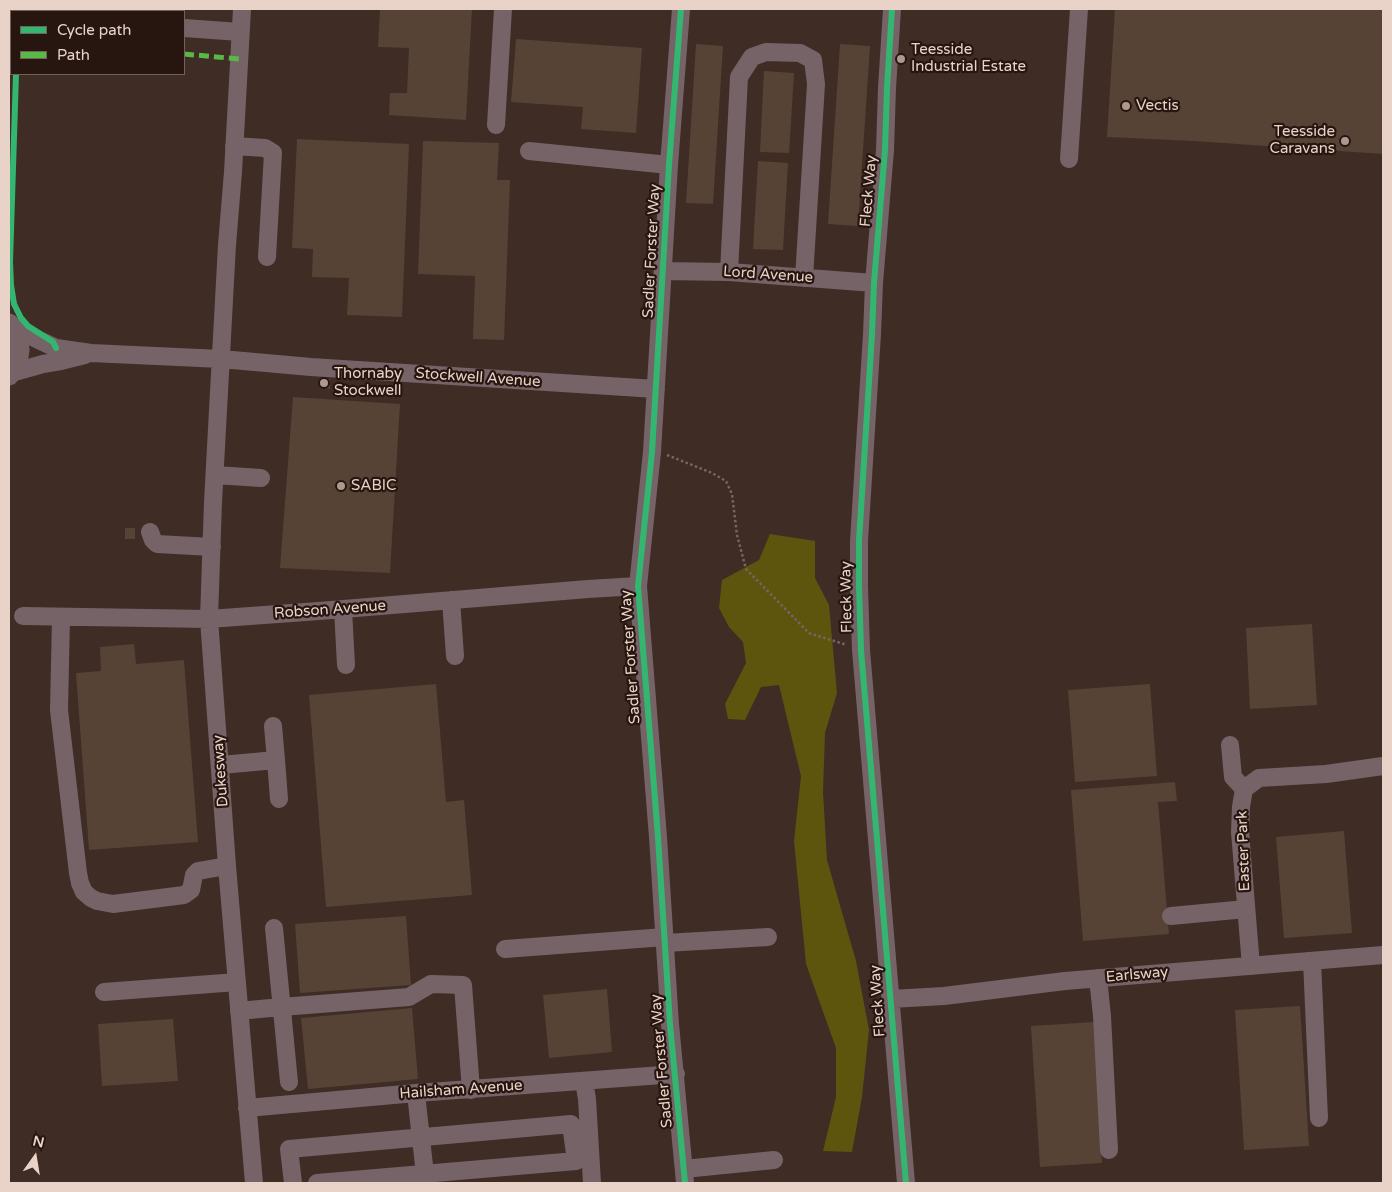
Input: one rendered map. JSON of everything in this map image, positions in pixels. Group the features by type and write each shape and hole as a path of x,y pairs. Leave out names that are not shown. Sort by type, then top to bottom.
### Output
{"main road":[{"path":"10,326 17,338 19,350 17,362 10,374"}],"street":[{"name":"Dukesway","path":"242,9 227,245 209,619 227,866 254,1183"},
{"path":"496,126 503,9"},
{"name":"Sadler Forster Way","path":"681,9 652,452 638,586 670,1024 684,1176"},
{"name":"Fleck Way","path":"892,9 885,150 874,283 859,541 861,650 906,1183"},
{"path":"1069,159 1079,9"},
{"path":"185,28 240,32"},
{"path":"729,272 739,77 752,57 766,52 800,53 813,60 816,84 804,278"},
{"path":"234,146 265,148 273,153 266,257"},
{"path":"529,151 670,165"},
{"name":"Lord Avenue","path":"663,271 729,272 874,283"},
{"name":"Stockwell Avenue","path":"10,326 56,348 90,354 221,359 311,367 656,389"},
{"name":"Stockwell Avenue","path":"10,374 43,364 90,354"},
{"path":"215,475 261,478"},
{"path":"150,532 157,544 212,547"},
{"name":"Robson Avenue","path":"23,616 209,619 588,588 638,586"},
{"path":"451,600 455,656"},
{"path":"343,609 346,665"},
{"path":"61,616 58,710 78,873 84,892 97,901 113,904 184,895 191,890 194,875 198,871 227,866"},
{"path":"273,726 279,799"},
{"path":"1230,745 1233,777 1244,789"},
{"path":"221,765 276,760"},
{"name":"Easter Park","path":"1251,966 1240,832 1244,789 1259,778 1326,774 1383,766"},
{"path":"1171,916 1246,909"},
{"path":"274,928 289,1082"},
{"path":"505,949 665,940 768,937"},
{"name":"Earlsway","path":"891,999 944,996 1098,978 1383,955"},
{"path":"1312,961 1319,1118"},
{"path":"1098,978 1102,1016 1109,1150"},
{"path":"104,992 237,982"},
{"path":"239,1011 409,997 431,984 464,986 471,1090"},
{"name":"Hailsham Avenue","path":"247,1108 416,1093 676,1074"},
{"path":"584,1081 587,1099 592,1183"},
{"path":"416,1093 426,1178"},
{"path":"293,1183 289,1149 571,1124 576,1161 426,1178 317,1183"},
{"path":"684,1176 774,1160"}],"path":[{"path":"652,452 656,451 712,473 726,481 732,494 737,535 746,569 809,633 861,650"}],"shaded area":[{"path":"770,534 815,541 815,578 829,605 837,693 825,733 823,792 827,860 856,961 869,1030 862,1097 852,1152 823,1151 836,1097 836,1048 806,964 794,841 801,776 779,685 761,687 745,720 728,719 725,704 746,663 743,642 729,627 719,608 722,580 759,560"}],"building":[{"path":"380,9 472,9 466,120 389,115 390,93 407,93 409,48 378,47"},
{"path":"1115,9 1383,9 1383,154 1107,137"},
{"path":"516,39 642,48 636,133 581,129 583,107 511,102"},
{"path":"696,44 723,46 713,204 686,203"},
{"path":"840,44 870,46 858,226 828,224"},
{"path":"764,71 794,73 789,153 760,152"},
{"path":"297,139 409,144 402,317 347,315 349,278 312,277 313,249 292,248"},
{"path":"423,141 499,143 497,180 510,180 504,340 473,339 475,276 418,274"},
{"path":"758,161 788,163 783,250 753,249"},
{"name":"Thornaby Stockwell","path":"319,379 330,379 330,389 319,387"},
{"name":"SABIC","path":"293,397 400,404 390,573 280,568"},
{"path":"125,528 135,528 135,539 125,539"},
{"path":"1312,624 1317,705 1250,709 1246,628"},
{"path":"134,644 136,664 184,660 198,842 89,850 76,673 101,671 100,647"},
{"path":"436,684 446,802 464,800 472,895 326,907 309,695"},
{"path":"1150,684 1157,776 1075,782 1068,690"},
{"path":"1175,782 1177,801 1158,802 1169,934 1083,941 1071,790"},
{"path":"1344,831 1352,933 1284,938 1276,837"},
{"path":"406,916 411,985 300,993 295,924"},
{"path":"607,989 612,1052 549,1058 543,995"},
{"path":"1300,1006 1309,1146 1244,1150 1235,1010"},
{"path":"412,1008 418,1079 308,1089 301,1018"},
{"path":"173,1019 178,1081 102,1086 98,1024"},
{"path":"1094,1022 1102,1163 1040,1167 1031,1026"}],"marked path":[{"path":"185,54 239,59"}],"cycle path":[{"path":"681,9 669,165 652,452 638,586 658,837 670,1024 685,1183"},
{"path":"892,9 885,150 874,283 859,541 859,586 861,650 906,1183"},
{"path":"16,75 10,262 11,285 14,304 21,318 28,326 53,342 56,348"}],"place":[{"name":"Teesside Industrial Estate","path":"901,59"},
{"name":"Vectis","path":"1126,106"},
{"name":"Teesside Caravans","path":"1345,141"},
{"name":"Thornaby Stockwell","path":"324,383"},
{"name":"SABIC","path":"341,486"}]}
